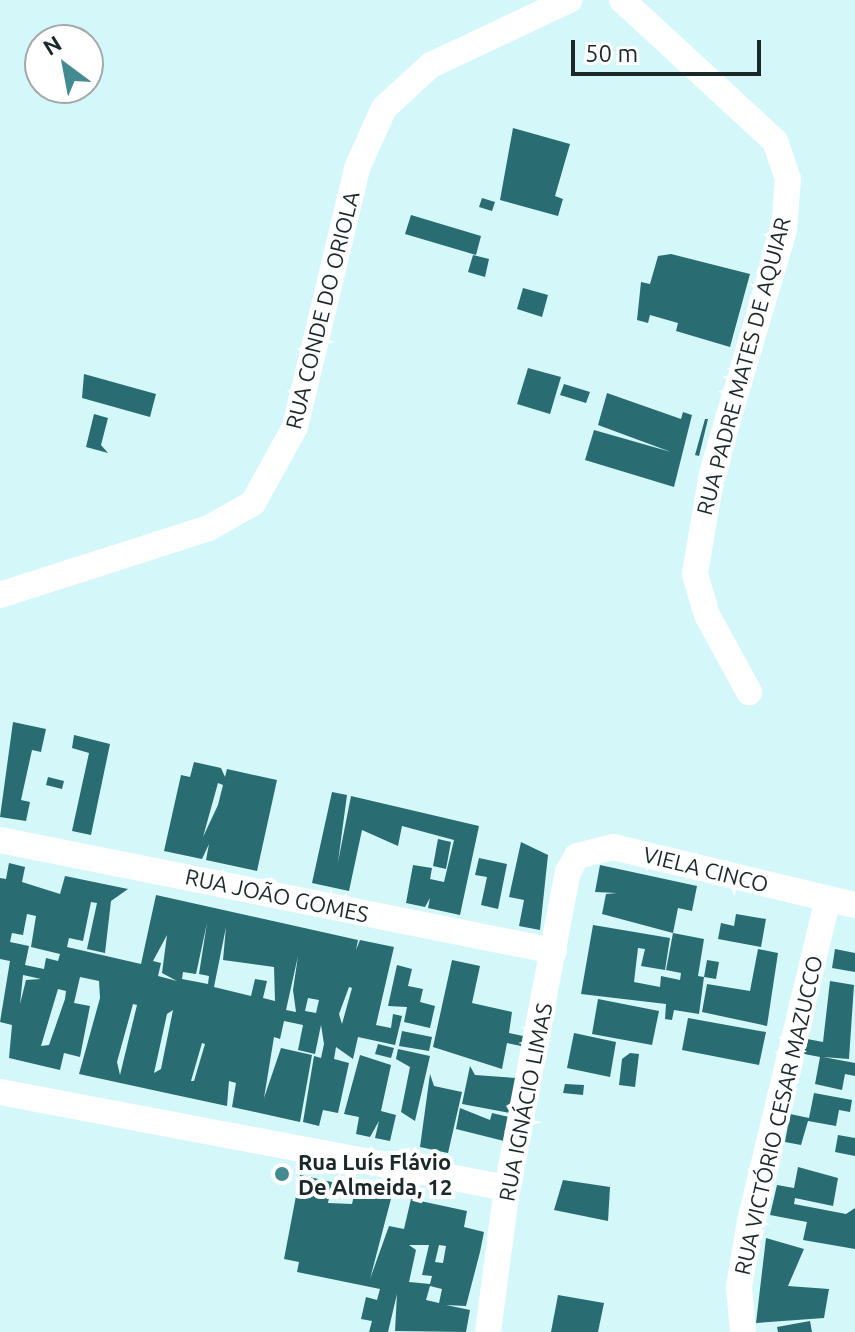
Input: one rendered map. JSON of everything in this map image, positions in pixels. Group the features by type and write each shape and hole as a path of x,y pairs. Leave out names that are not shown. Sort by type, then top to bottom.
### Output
{"street":[{"name":"RUA CONDE DO ORIOLA","path":"0,595 209,528 253,503 295,427 357,168 384,108 431,65 569,0"},
{"name":"RUA PADRE MATES DE AQUIAR","path":"622,0 775,141 788,179 784,230 712,473 695,574 707,615 749,692"},
{"name":"RUA JOÃO GOMES","path":"0,840 554,951"},
{"name":"VIELA CINCO","path":"568,872 577,856 613,847 855,905"},
{"name":"RUA IGNÁCIO LIMAS","path":"488,1332 507,1188 568,872"},
{"name":"RUA VICTÓRIO CESAR MAZUCCO","path":"743,1332 739,1287 750,1221 828,899"},
{"path":"0,1092 507,1188"}],"building":[{"path":"513,128 570,144 555,196 563,199 558,216 500,200"},
{"path":"482,198 495,202 492,211 479,207"},
{"path":"411,215 481,236 476,255 405,234"},
{"path":"671,254 750,274 730,347 676,331 678,323 650,315 648,323 637,320 641,282 650,284 658,256"},
{"path":"473,255 489,259 485,277 468,272"},
{"path":"523,288 548,295 542,317 517,309"},
{"path":"528,368 561,377 550,414 517,404"},
{"path":"84,374 156,394 150,417 82,398"},
{"path":"564,384 590,392 586,403 560,395"},
{"path":"607,393 681,419 683,412 692,415 674,487 585,460 594,430 671,452 598,425"},
{"path":"94,414 108,418 101,445 108,453 86,447"},
{"path":"705,419 708,419 699,456 695,455"},
{"path":"13,722 46,729 41,752 32,750 21,800 30,802 26,821 0,817"},
{"path":"74,735 110,744 91,835 72,831 89,753 72,748"},
{"path":"194,762 221,768 225,777 227,769 277,780 257,871 206,860 209,844 202,859 164,851 181,775 190,777","holes":["218,783 223,785 218,805 203,837"]},
{"path":"48,777 64,781 62,789 46,785"},
{"path":"332,792 347,795 338,862 351,796 479,826 460,915 428,908 430,898 425,907 406,903 413,865 432,868 430,879 444,882 454,840 402,826 398,846 362,830 349,891 312,883"},
{"path":"438,839 451,842 446,869 433,866"},
{"path":"521,842 548,855 540,930 519,926 524,900 509,897"},
{"path":"479,858 507,864 498,909 481,905 487,877 475,875"},
{"path":"9,863 25,867 22,882 60,894 65,876 128,889 111,901 105,953 87,949 97,903 91,902 83,941 69,938 67,947 141,964 156,895 358,940 356,950 360,940 394,947 376,1025 391,1028 393,1014 402,1016 395,1045 358,1037 353,1059 336,1047 334,1059 349,1063 338,1113 323,1110 319,1126 303,1122 314,1056 321,1058 324,1044 321,1025 315,1054 298,1050 303,1025 284,1021 280,1039 274,1037 264,1098 281,1048 312,1055 300,1122 232,1107 236,1083 229,1081 227,1106 79,1074 100,998 99,981 80,977 74,1003 90,1006 80,1057 64,1053 60,1070 9,1058 12,1025 0,1022 10,961 0,959 0,878 6,879","holes":["27,914 36,916 31,947 60,954 58,961 46,958 44,969 25,965 29,946 10,942 12,933 23,935","207,923 199,974 209,976 208,984 182,979 183,972 196,974","226,927 223,960 274,967 275,1001 263,998 267,981 255,979 251,996 214,987","167,935 162,973 177,981 158,976 161,963 153,961","298,956 293,990 296,1012 286,1010","23,975 41,979 26,980 20,1004","349,987 352,988 342,1024 339,1014","58,989 66,991 65,999 49,1045 41,1046","308,998 319,1000 316,1013 305,1011","133,1004 137,1005 120,1075 117,1062","173,1010 161,1069 154,1073 167,1014","202,1043 205,1044 194,1081 191,1081"]},
{"path":"600,865 697,886 692,911 678,908 673,933 602,914 606,894 617,893 595,892"},
{"path":"736,914 766,919 761,947 718,939 721,923 734,926"},
{"path":"593,925 670,938 665,970 641,966 645,949 638,948 634,982 660,987 661,976 680,980 681,973 666,970 673,933 704,939 698,976 704,977 699,1014 674,1010 672,1020 665,1019 666,1004 581,994"},
{"path":"758,949 778,953 767,1026 702,1012 707,984 750,991"},
{"path":"835,949 855,953 855,972 832,968"},
{"path":"452,960 480,966 472,1003 512,1012 509,1033 523,1036 521,1046 507,1043 502,1069 433,1047"},
{"path":"707,960 719,962 716,979 704,977"},
{"path":"397,965 412,969 408,986 423,989 420,1002 435,1006 430,1028 404,1022 407,1007 388,1006"},
{"path":"830,981 854,985 849,1059 823,1057 855,1063 855,1076 845,1074 842,1090 815,1084 820,1057 799,1053 802,1038 823,1042"},
{"path":"598,999 659,1011 652,1045 592,1034"},
{"path":"688,1018 766,1032 759,1065 682,1050"},
{"path":"402,1031 432,1037 429,1051 399,1046"},
{"path":"574,1033 616,1042 610,1077 567,1068"},
{"path":"378,1044 394,1048 391,1058 375,1054"},
{"path":"398,1049 430,1056 415,1121 401,1112 410,1067 396,1059"},
{"path":"630,1053 639,1054 635,1087 619,1085 622,1059"},
{"path":"360,1055 391,1065 381,1111 396,1115 390,1141 375,1138 379,1121 370,1137 356,1134 359,1117 344,1114"},
{"path":"470,1066 475,1075 516,1078 510,1113 462,1104"},
{"path":"430,1074 434,1086 462,1092 448,1153 420,1147"},
{"path":"565,1084 584,1085 583,1095 563,1093"},
{"path":"814,1093 852,1100 850,1112 839,1110 836,1126 808,1121 801,1145 785,1142 790,1114 809,1118"},
{"path":"460,1108 490,1120 492,1113 509,1117 504,1141 456,1129"},
{"path":"838,1135 855,1138 855,1156 835,1152"},
{"path":"798,1167 838,1178 833,1206 795,1198 794,1204 846,1214 855,1208 855,1249 803,1240 807,1222 770,1215 777,1185 794,1188"},
{"path":"300,1175 332,1182 328,1203 352,1204 356,1187 392,1195 370,1279 389,1226 404,1229 411,1199 467,1211 464,1227 484,1232 466,1306 446,1305 470,1310 466,1332 395,1331 397,1294 388,1332 369,1332 372,1321 361,1319 366,1297 377,1300 380,1289 297,1272 299,1262 284,1259","holes":["409,1245 429,1245 422,1275 432,1276 430,1284 409,1282 416,1250","439,1245 446,1246 443,1263 435,1262","430,1286 442,1289 439,1303 426,1300"]},
{"path":"563,1180 610,1187 608,1221 554,1210"},
{"path":"766,1238 804,1249 788,1286 829,1289 824,1318 756,1323"},
{"path":"558,1295 604,1303 598,1332 551,1332"},
{"path":"810,1321 812,1332 778,1332 777,1327"}],"place":[{"name":"Rua Luís Flávio De Almeida, 12","path":"282,1174"}]}
